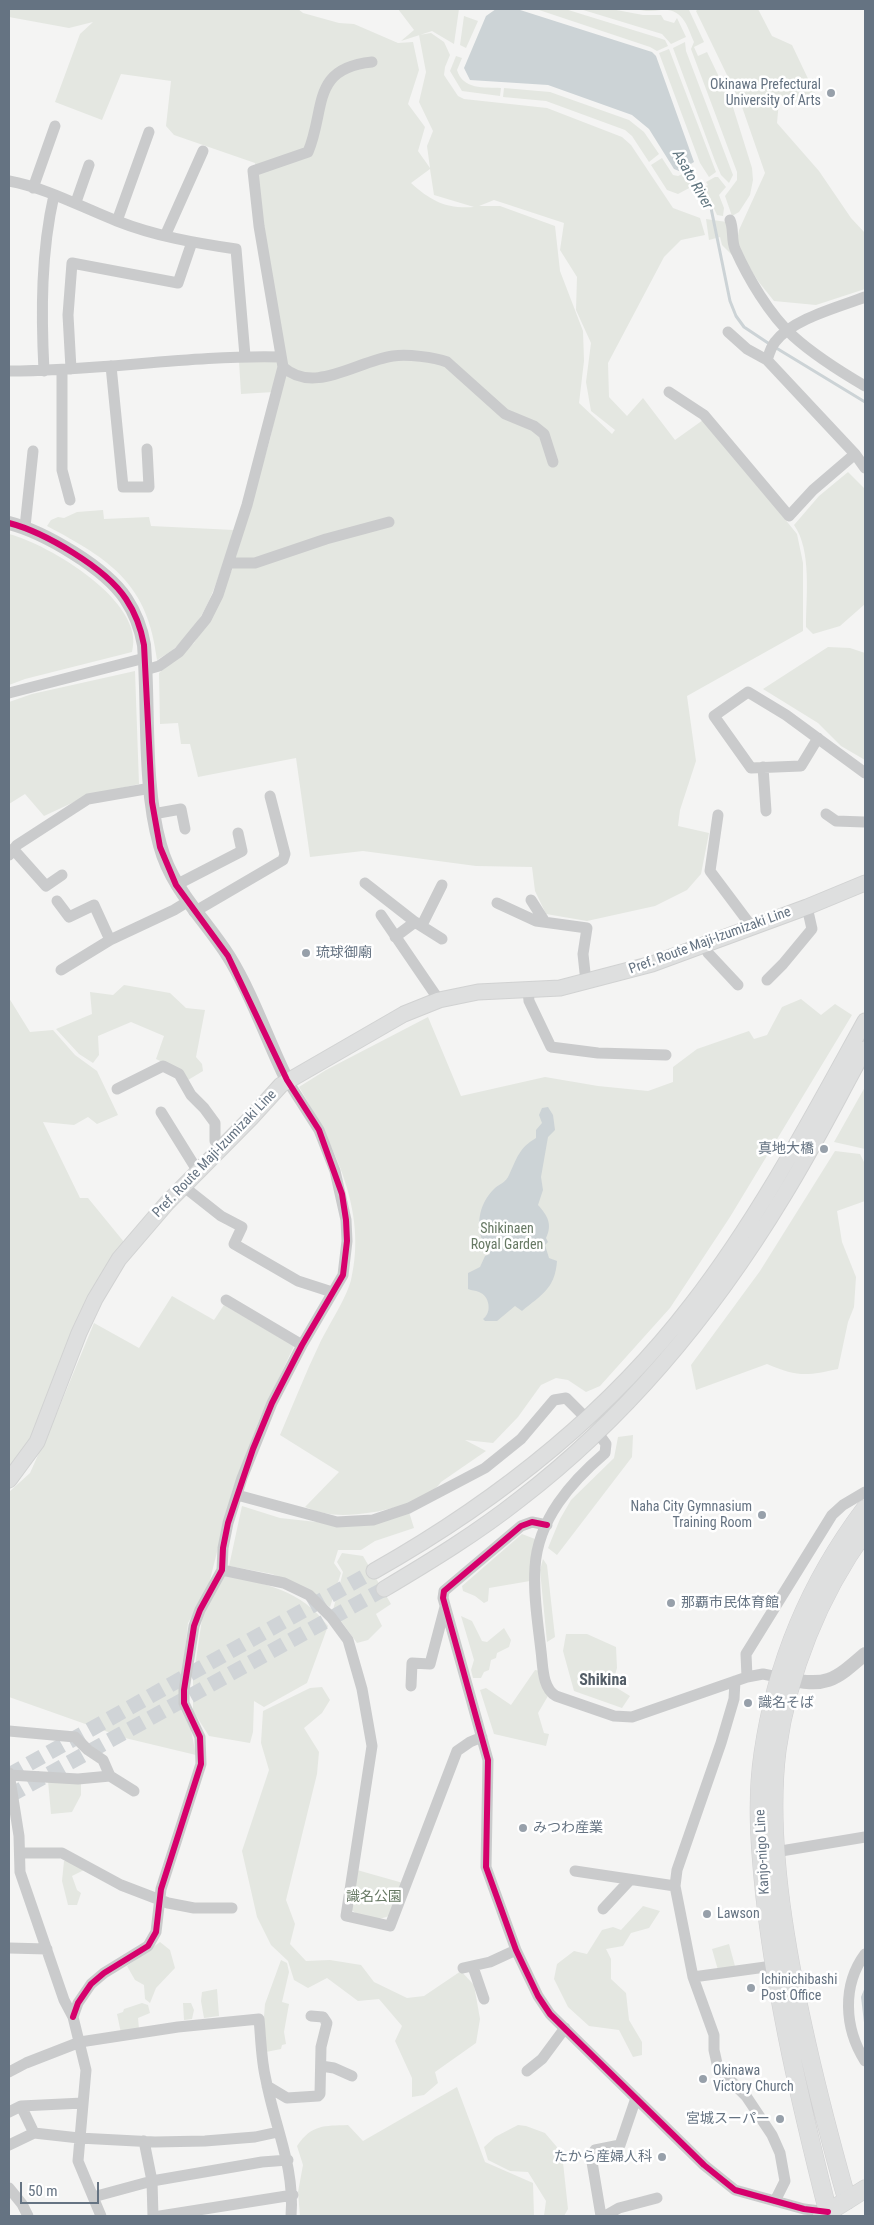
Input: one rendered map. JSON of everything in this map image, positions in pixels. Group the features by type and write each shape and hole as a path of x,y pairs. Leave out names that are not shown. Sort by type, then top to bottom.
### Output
{"main road":[{"name":"Pref. Route Maji-Izumizaki Line","path":"9,1480 37,1442 76,1338 105,1281 132,1243 197,1170 287,1080 404,1014 439,1000 478,992 560,988 652,964 807,907 865,883"},
{"path":"374,1571 444,1530 551,1451 642,1363 692,1304 739,1238 782,1168 865,1021"},
{"path":"384,1588 460,1542 521,1499 598,1433 655,1373 696,1324 749,1250 785,1195 865,1049"},
{"name":"Kanjo-nigo Line","path":"849,2208 812,2066 782,1965 761,1850 760,1782 768,1722 786,1679 807,1619 839,1545 865,1509"},
{"name":"Kanjo-nigo Line","path":"807,1619 828,1590 865,1531"},
{"name":"Kanjo-nigo Line","path":"786,1679 782,1725 776,1759 774,1797 775,1852 786,2032 826,2215"},
{"path":"826,2215 849,2208 865,2188"}],"street":[{"path":"9,693 145,664 159,666 178,652 191,639 206,619 230,563 273,410 281,362 253,171 308,152 314,132 318,106 326,85 332,77 359,63 372,62"},
{"path":"33,188 55,126"},
{"path":"117,220 149,132"},
{"path":"165,236 204,151"},
{"path":"76,202 89,165"},
{"path":"9,181 54,194 117,220 165,236 236,249 245,356"},
{"path":"44,371 42,320 46,227 54,194"},
{"path":"730,220 733,226 732,239 734,248 751,281 788,330 850,378 865,386"},
{"path":"70,500 62,470 72,263 178,283 192,242"},
{"path":"770,352 788,330 824,312 865,297"},
{"path":"728,332 747,349 770,352 865,468"},
{"path":"9,371 44,371 245,356 281,362 292,375 300,378 314,378 394,356 436,358 447,362 505,414 540,429 544,434 553,462"},
{"path":"111,366 123,487 149,486 147,449"},
{"path":"669,392 704,415 790,516 813,490 855,454"},
{"path":"25,527 33,451"},
{"path":"230,563 255,562 326,539 388,522"},
{"path":"9,523 25,527 67,550 105,576 117,587 134,612 141,628 145,664 153,814 160,847 176,885 228,956 287,1080 319,1130 342,1194 346,1220 343,1275 302,1345 272,1403 237,1495 223,1548 222,1570 200,1610 194,1626 184,1690 184,1703 188,1716 200,1736 201,1764 161,1890 156,1932 148,1946 104,1972 91,1984 75,2008 74,2017"},
{"path":"818,738 801,766 751,768 714,716 748,692 786,715 818,738 865,773"},
{"path":"763,768 766,811"},
{"path":"62,875 46,886 11,852 46,824 88,798 151,788"},
{"path":"62,970 110,940 174,910 191,907 283,860 285,854 270,796"},
{"path":"153,814 181,809 186,829"},
{"path":"826,814 836,821 865,824"},
{"path":"718,815 710,871 752,927"},
{"path":"176,885 242,851 238,833"},
{"path":"365,882 418,924 442,938"},
{"path":"395,937 418,924 442,884"},
{"path":"532,900 545,922"},
{"path":"57,901 69,917 94,905 110,940"},
{"path":"497,903 536,921 587,928 583,954 586,982"},
{"path":"767,980 784,964 812,929 807,907"},
{"path":"380,915 439,1000"},
{"path":"704,944 708,953 738,985"},
{"path":"528,990 529,1001 551,1047 598,1053 666,1055"},
{"path":"117,1089 163,1066 179,1074 190,1095 215,1123 215,1141 221,1148"},
{"path":"161,1112 197,1170"},
{"path":"183,1186 221,1216 242,1227 234,1244 298,1281 332,1292"},
{"path":"226,1300 302,1345"},
{"path":"237,1495 337,1522 373,1520 409,1508 485,1468 521,1439 554,1400 566,1398 587,1418"},
{"path":"598,1433 606,1444 605,1453 582,1473 566,1491 547,1525 537,1552 534,1575 544,1672 547,1688 553,1694 614,1716 632,1717 747,1677 763,1674 812,1684 830,1680 840,1675 865,1654"},
{"path":"747,1677 746,1654 832,1515 842,1505 865,1492"},
{"path":"547,1525 532,1522 521,1526 444,1591 443,1598 488,1760 486,1867 516,1950 538,1996 550,2014 704,2165 735,2190 826,2215"},
{"path":"222,1570 284,1583 309,1595 331,1617 348,1640 362,1689 372,1746 346,1916 390,1926 457,1751 470,1742 482,1737"},
{"path":"411,1686 412,1663 430,1664 445,1607"},
{"path":"735,1681 734,1699 721,1743 677,1870 675,1886 692,1978 714,2036 714,2050 718,2068 746,2096 772,2135 780,2153 785,2181 775,2201"},
{"path":"9,1731 75,1737 88,1750 103,1760 110,1776 134,1791"},
{"path":"101,2216 78,2161 86,2070 74,2017 66,2004 20,1872 20,1857 14,1837 9,1775 78,1779 110,1776"},
{"path":"775,1852 865,1837"},
{"path":"9,1870 20,1857 62,1853 121,1885 160,1900 194,1908 232,1908"},
{"path":"575,1871 675,1886"},
{"path":"603,1909 630,1880"},
{"path":"9,1948 47,1949"},
{"path":"484,1999 468,1967 490,1962 516,1950"},
{"path":"865,1954 851,1978 848,2017 865,2061"},
{"path":"692,1978 782,1965"},
{"path":"267,2086 287,2098 318,2096 320,2094 321,2047 327,2023 323,2018 310,2016"},
{"path":"9,2072 26,2063 80,2042 178,2027 259,2018 267,2086 278,2132 288,2160 293,2195 291,2216"},
{"path":"527,2071 542,2059 565,2028"},
{"path":"321,2066 334,2068 352,2076"},
{"path":"601,2216 591,2156 595,2150 620,2145 636,2098"},
{"path":"9,2112 21,2106 82,2103"},
{"path":"21,2106 34,2133"},
{"path":"9,2145 34,2133 79,2138 205,2141 255,2137 278,2132"},
{"path":"144,2141 152,2181 153,2216"},
{"path":"92,2197 152,2181 262,2162 288,2160"},
{"path":"9,2188 22,2204 28,2216"},
{"path":"160,2216 293,2195"},
{"path":"606,2216 620,2208 657,2198"}],"green space":[{"path":"9,9 298,9 303,13 339,23 354,24 398,43 413,42 419,70 408,104 425,127 418,151 430,168 427,146 433,131 419,102 426,72 419,35 431,33 444,42 450,55 444,75 458,96 464,99 547,108 622,137 631,145 673,208 700,218 705,235 681,240 664,257 608,363 609,397 627,416 643,398 675,440 703,420 717,435 797,534 803,563 803,631 687,696 696,761 680,810 678,826 709,833 701,874 687,890 655,906 587,921 546,914 535,891 532,867 476,866 363,851 310,857 296,758 198,777 190,744 181,744 178,723 160,724 159,673 194,643 210,618 232,570 270,439 285,371 255,163 174,135 166,126 171,81 121,74 102,120 55,102 80,34 93,22 69,28 9,17","holes":["430,169 434,195 474,207 447,205 425,195 411,183","494,200 564,223 560,250 577,277 576,310 591,343 586,382 591,411 615,430 612,434 579,403 584,361 583,331 560,271 555,226 500,206 479,206"]},
{"path":"398,9 459,9 454,44 432,31 401,41 414,30"},
{"path":"536,9 565,9 665,40 668,46 657,51"},
{"path":"580,9 611,9 643,15 661,15 664,20 674,23 677,18 686,37 671,44 662,34"},
{"path":"637,9 689,10 704,42 694,47 698,56 707,52 732,104 752,168 753,180 750,195 739,212 732,216 725,196 737,180 737,172 691,49 694,42 689,30 683,19 674,12 668,10 646,11"},
{"path":"698,9 758,9 772,36 792,45 821,106 779,101 777,123 819,171 851,218 865,233 865,289 816,305 774,301 758,281 736,246 739,230 765,173 741,104 696,11"},
{"path":"464,16 478,21 466,48 460,45"},
{"path":"685,42 686,51 733,175 729,183 721,175 715,161 673,48"},
{"path":"669,49 716,172 709,177 700,163 659,53"},
{"path":"456,56 462,58 457,70 464,81 475,86 501,88 500,96 462,91 450,71"},
{"path":"504,88 550,92 629,120 644,132 659,154 649,162 632,136 625,130 546,101 503,97"},
{"path":"662,158 673,175 678,176 685,173 693,186 678,194 667,190 651,165"},
{"path":"718,177 726,187 719,195 724,208 723,216 717,215 704,187 708,185 706,182"},
{"path":"706,219 727,222 735,258 722,245 720,237 709,240"},
{"path":"276,360 279,365 274,392 241,394 239,361"},
{"path":"848,472 865,489 865,604 840,626 813,634 806,627 806,560 800,535 794,525 819,496"},
{"path":"103,510 104,519 149,517 151,526 234,530 206,608 188,635 176,647 157,660 145,612 135,593 123,577 108,563 70,538 47,526 51,520 58,517 64,518 77,512"},
{"path":"9,534 47,550 69,563 91,578 110,595 125,614 133,633 132,652 25,679 9,685"},
{"path":"828,647 850,648 865,653 865,760 841,746 818,723 763,689"},
{"path":"135,671 139,784 87,796 44,816 25,794 9,804 9,702 32,694"},
{"path":"124,985 170,993 186,1008 205,1010 196,1057 202,1064 203,1071 188,1080 177,1069 156,1059 164,1036 131,1022 98,1036 99,1055 93,1063 79,1054 56,1029 92,1014 90,992 113,995"},
{"path":"9,998 30,1032 53,1030 75,1055 97,1071 118,1115 97,1124 88,1117 74,1125 43,1122 80,1198 88,1198 124,1242 30,1444 9,1471"},
{"name":"Shikinaen Royal Garden","path":"801,999 821,1015 835,1004 852,1015 730,1217 670,1308 600,1386 586,1392 568,1380 556,1378 541,1385 518,1417 493,1443 465,1440 486,1451 441,1482 433,1491 404,1505 387,1510 352,1515 324,1513 305,1507 339,1472 280,1435 314,1356 349,1287 355,1254 355,1228 351,1203 335,1155 324,1131 299,1087 326,1070 428,1017 461,1096 545,1077 598,1086 648,1091 673,1082 673,1067 697,1049 749,1031 754,1039 767,1035 782,1007"},
{"path":"865,1087 865,1149 834,1142"},
{"path":"835,1151 860,1154 865,1164 865,1201 837,1211 842,1242 856,1277 854,1307 848,1322 838,1369 802,1374 786,1371 767,1364 696,1390 691,1365 760,1271"},
{"path":"172,1296 214,1320 224,1305 294,1346 260,1418 232,1492 208,1588 188,1623 179,1706 191,1730 196,1755 125,1738 9,1697 9,1492 30,1473 94,1323 139,1348"},
{"path":"633,1435 632,1457 557,1555 548,1548 560,1519 571,1500 614,1458 618,1437"},
{"path":"242,1506 280,1518 326,1523 409,1512 414,1528 375,1541 361,1550 338,1550 334,1563 341,1573 330,1607 296,1584 272,1574 229,1566"},
{"path":"522,1534 535,1539 530,1581 489,1588 488,1601 484,1603 475,1596 463,1591 462,1586"},
{"path":"342,1553 363,1556 391,1604 376,1614 382,1626 368,1640 357,1643 333,1610 343,1572 337,1562"},
{"path":"543,1559 547,1565 555,1637 547,1642 540,1570"},
{"path":"224,1574 282,1590 294,1596 306,1604 328,1626 307,1683 264,1707 254,1701 253,1732 250,1743 209,1736 193,1711 193,1680 203,1612"},
{"path":"461,1616 472,1621 482,1641 487,1642 504,1628 511,1640 509,1647 497,1653 496,1658 491,1660 489,1670 484,1672 481,1678 473,1678 471,1670 474,1660"},
{"path":"566,1634 587,1634 616,1647 617,1668 612,1685 630,1696 622,1708 574,1691 563,1651"},
{"path":"535,1670 541,1671 548,1696 538,1713 544,1733 549,1734 546,1746 494,1734 480,1690 486,1688 511,1705"},
{"path":"322,1687 330,1700 322,1713 304,1728 319,1752 317,1774 286,1900 295,1924 290,1944 306,1961 330,1960 361,1965 374,1982 407,1998 424,1996 461,1971 474,1985 480,2019 476,2043 435,2072 438,2083 424,2095 412,2097 412,2078 395,2041 402,2026 379,1999 358,2001 327,1978 308,1988 294,1980 288,1961 271,1945 257,1917 242,1851 269,1770 261,1743 263,1711 310,1688"},
{"path":"48,1781 81,1783 81,1795 72,1812 51,1814"},
{"path":"64,1861 70,1861 84,1870 72,1876 77,1890 81,1893 77,1905 68,1905 62,1881"},
{"name":"識名公園","path":"357,1870 403,1883 391,1915 380,1919 369,1919 359,1915 350,1908"},
{"path":"643,1906 660,1911 649,1928 631,1933 623,1946 606,1949 611,1959 611,1979 626,1993 629,2020 642,2042 642,2055 633,2057 619,2030 589,2026 568,2007 554,1979 557,1964 574,1951 587,1954 602,1930 613,1927 621,1930"},
{"path":"160,1942 170,1950 175,1968 156,1988 150,2003 145,1999 144,1985 135,1980 127,1966"},
{"path":"729,1944 735,1966 718,1970 712,1949"},
{"path":"281,1960 287,1963 289,1972 282,2002 289,2004 284,2032 286,2044 282,2045 281,2049 266,2052 263,2028 265,2004"},
{"path":"217,1989 219,2016 204,2018 201,2001 202,1992"},
{"path":"142,2003 148,2005 150,2013 138,2018 139,2029 121,2033 117,2014 123,2012 124,2009"},
{"path":"183,2003 191,2003 194,2010 192,2019 184,2020"},
{"path":"457,2087 485,2162 533,2183 534,2216 300,2216 298,2192 303,2165 297,2146 308,2134 325,2126 348,2125 363,2141"},
{"path":"518,2125 545,2133 562,2153 568,2209 564,2216 544,2216 546,2201 528,2172 510,2171 488,2160 484,2147 495,2137"}],"shaded area":[{"path":"496,9 517,9 652,52 656,56 694,162 679,171 674,169 649,129 632,115 548,85 470,80 464,68 486,16"},
{"path":"548,1107 553,1115 555,1130 548,1137 541,1177 543,1190 538,1205 548,1220 549,1228 546,1238 548,1242 545,1245 549,1258 557,1261 556,1271 550,1285 541,1296 522,1311 515,1306 497,1321 485,1321 483,1319 489,1309 486,1297 479,1292 468,1289 468,1273 480,1267 485,1256 490,1254 490,1250 486,1249 480,1233 481,1209 489,1195 508,1177 522,1150 536,1138 536,1130 542,1123 539,1115 542,1108"},
{"path":"865,1987 865,2031 861,1997"}],"waterway":[{"name":"Asato River","path":"684,164 711,208 730,301 736,316 744,327 865,402"}],"tunnel":[{"path":"9,1775 374,1571"},
{"path":"9,1796 384,1589"}],"cycle path":[{"path":"9,523 39,534 56,543 104,575 117,587 135,616 140,627 144,645 152,802 160,847 176,885 228,956 287,1080 319,1130 342,1194 347,1241 343,1275 302,1345 272,1403 253,1449 228,1523 223,1548 222,1570 200,1610 194,1626 184,1690 184,1703 200,1737 201,1764 161,1889 156,1932 148,1946 104,1973 91,1984 78,2003 73,2017"},
{"path":"547,1525 532,1522 521,1526 444,1591 443,1598 488,1760 486,1867 516,1950 538,1996 550,2014 704,2165 735,2190 804,2209 828,2212"}],"place":[{"name":"Okinawa Prefectural University of Arts","path":"831,93"},
{"name":"琉球御廟","path":"306,953"},
{"name":"真地大橋","path":"824,1149"},
{"name":"Naha City Gymnasium Training Room","path":"762,1515"},
{"name":"那覇市民体育館","path":"671,1603"},
{"name":"識名そば","path":"748,1703"},
{"name":"みつわ産業","path":"523,1828"},
{"name":"Lawson","path":"707,1914"},
{"name":"Ichinichibashi Post Office","path":"751,1988"},
{"name":"Okinawa Victory Church","path":"703,2079"},
{"name":"宮城スーパー","path":"780,2119"},
{"name":"たから産婦人科","path":"662,2157"}],"district":[{"name":"Shikina","path":"603,1681"}]}
